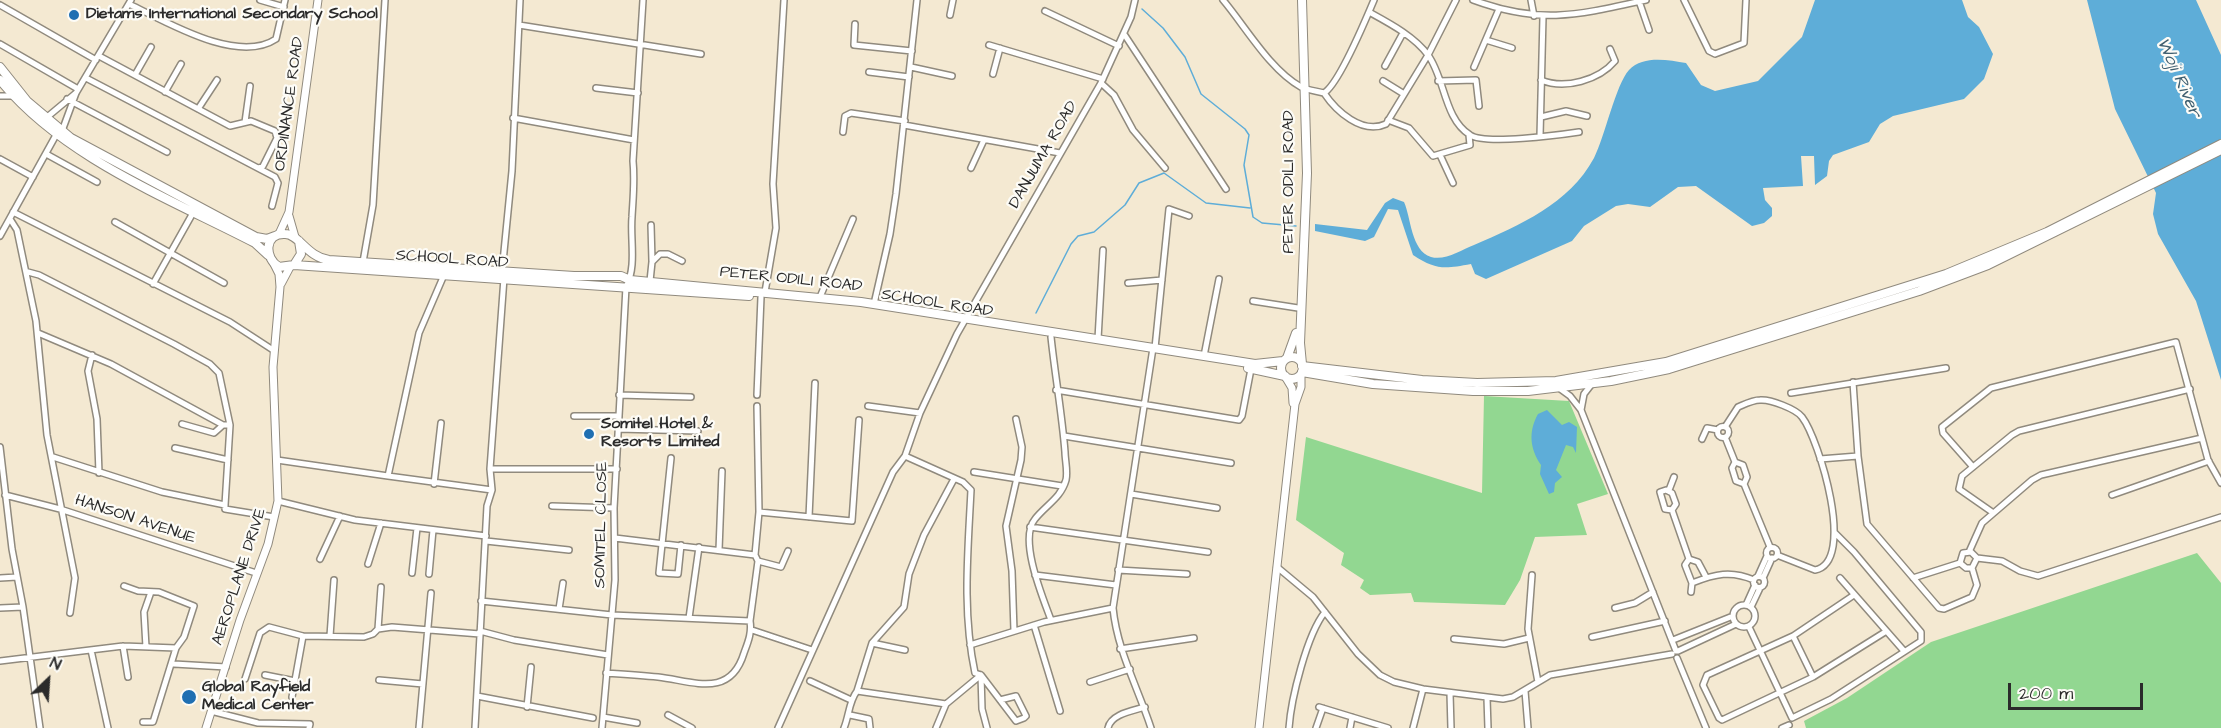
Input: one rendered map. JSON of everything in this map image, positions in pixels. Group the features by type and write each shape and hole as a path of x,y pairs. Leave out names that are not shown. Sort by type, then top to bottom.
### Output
{"main road":[{"name":"PETER ODILI ROAD","path":"1296,0 1307,174 1300,343 1302,369"},
{"name":"PETER ODILI ROAD","path":"628,283 650,281 763,294 820,297 874,304 966,321 1098,339 1153,350 1264,365 1285,360 1294,341 1298,308 1302,174 1302,0"},
{"path":"0,67 22,95 59,133 256,237 267,239 278,235 297,239 318,258 503,275"},
{"path":"0,80 13,96 95,159 255,243 274,264 292,266 301,254 297,239"},
{"path":"1302,369 1294,379 1286,377 1281,369 1285,360 1295,357 1302,369 1332,379 1432,389 1559,388 1669,369 1957,278 2023,250 2221,144"},
{"path":"1302,369 1477,383 1556,381 1638,369 1946,274 2047,232 2221,150"},
{"path":"268,255 269,242 278,235"},
{"name":"SCHOOL ROAD","path":"292,266 444,275 503,275 763,294 966,321 1051,337 1153,350 1286,377"}],"street":[{"path":"260,0 284,7"},
{"path":"46,118 77,91 130,2 201,38 231,45 273,41 279,32 285,0"},
{"name":"ORDINANCE ROAD","path":"289,212 318,0"},
{"path":"363,262 373,205 385,0"},
{"path":"475,728 481,601 488,506 492,490 490,469 512,171 520,0"},
{"name":"SOMITEL CLOSE","path":"602,728 612,615 619,395 636,186 634,140 643,0"},
{"path":"757,395 763,294 776,228 773,184 784,0"},
{"path":"874,304 890,234 917,0"},
{"path":"950,15 953,0"},
{"name":"DANJUMA ROAD","path":"781,727 812,650 893,472 905,456 920,413 966,321 1102,81 1119,46 1135,0"},
{"path":"1223,0 1248,35 1302,87 1324,93 1340,114 1375,128 1388,120 1428,56 1456,0"},
{"path":"1324,93 1330,88 1340,71 1374,0"},
{"path":"1473,0 1498,9 1543,17 1566,16 1643,1 1649,30"},
{"path":"1531,0 1534,16"},
{"path":"1684,0 1709,51 1715,54 1744,43 1746,0"},
{"path":"0,5 230,126 245,122 271,128 277,134 265,162 259,168"},
{"path":"1474,67 1498,9"},
{"path":"1045,11 1119,46"},
{"path":"1369,12 1403,33 1428,56 1452,113 1469,135 1477,138 1501,139 1579,132"},
{"path":"1540,136 1543,17"},
{"path":"855,24 854,45 912,51"},
{"path":"519,25 701,54"},
{"path":"1124,33 1226,189"},
{"path":"1385,66 1403,33"},
{"path":"1486,40 1512,48"},
{"path":"0,44 77,91"},
{"path":"989,45 1102,81 1114,95 1133,130 1165,168"},
{"path":"135,75 151,46"},
{"path":"993,74 1000,48"},
{"path":"1541,80 1557,83 1595,79 1615,62 1610,49"},
{"path":"165,92 181,64"},
{"path":"911,67 952,76"},
{"path":"869,72 909,77"},
{"path":"86,78 278,180 272,206"},
{"path":"198,109 217,80"},
{"path":"1438,81 1476,80 1479,106"},
{"path":"1383,81 1404,94"},
{"path":"245,122 250,86"},
{"path":"596,88 638,93"},
{"path":"0,236 48,155 74,103 77,91"},
{"path":"0,96 13,96"},
{"path":"67,99 167,152"},
{"path":"1541,117 1566,111 1587,116"},
{"path":"843,132 845,116 851,113 1060,153"},
{"path":"513,118 634,140"},
{"path":"1388,120 1409,128 1429,155 1470,145 1469,135"},
{"path":"971,168 984,140"},
{"path":"1440,154 1453,183"},
{"path":"48,155 97,182"},
{"path":"0,159 33,177"},
{"path":"1150,728 1145,707 1120,649 1113,608 1153,350 1169,209 1189,216"},
{"path":"153,284 194,211"},
{"path":"13,212 230,322 273,350"},
{"path":"278,235 289,212"},
{"path":"289,212 297,239"},
{"path":"820,297 853,219"},
{"path":"0,220 9,221 17,230 28,272 38,333 47,435 75,578 70,613"},
{"path":"115,222 224,283"},
{"path":"650,281 651,225"},
{"path":"1098,339 1103,250"},
{"path":"652,262 660,254 668,254 682,261"},
{"path":"274,264 279,274 280,287"},
{"path":"280,287 292,266"},
{"path":"28,272 45,278 210,364 222,380 230,425 225,509 274,517"},
{"path":"388,476 419,333 444,275"},
{"path":"1204,356 1219,279"},
{"path":"1128,283 1162,280"},
{"name":"AEROPLANE DRIVE","path":"206,728 256,573 268,544 278,501 273,350 280,287"},
{"path":"1253,301 1298,308"},
{"path":"38,333 83,354 92,355 223,425 230,425"},
{"path":"1051,337 1056,390 1064,436 1066,471 1062,486 1054,501 1034,519 1030,527 1035,575 1051,620"},
{"path":"1973,466 1943,433 1942,427 1991,388 2176,342 2209,461 2221,483"},
{"path":"92,355 88,371 97,419 99,473"},
{"path":"1791,393 1947,368"},
{"path":"1056,390 1239,420 1242,416 1251,369"},
{"path":"1259,728 1295,411 1302,369"},
{"path":"1286,377 1292,388 1295,411"},
{"path":"808,517 814,382"},
{"path":"1853,382 1858,456 1867,524 1939,608 1944,609 1972,597 1977,585 1972,568 1977,558"},
{"path":"1581,410 1584,394 1591,384"},
{"path":"1559,388 1570,396 1581,410 1706,728"},
{"path":"1992,512 1959,489 1962,476 2019,431 2190,389"},
{"path":"619,395 691,397"},
{"path":"1702,439 1707,428 1718,430 1725,427 1738,406 1762,399 1795,411 1802,417 1820,459 1829,488 1835,533 1826,562 1819,570 1772,556 1766,551 1770,547"},
{"path":"606,673 708,684 726,679 737,671 752,630 750,621 759,512 757,406"},
{"path":"868,406 920,413"},
{"path":"574,416 618,416"},
{"path":"1014,632 1012,571 1006,526 1018,479 1022,447 1016,419"},
{"path":"759,512 852,521 859,420"},
{"path":"434,483 441,423"},
{"path":"182,424 214,433 223,425"},
{"path":"1725,427 1728,432 1725,437"},
{"path":"618,429 699,431"},
{"path":"1718,430 1719,436 1725,437"},
{"path":"1064,436 1231,463"},
{"path":"1725,437 1735,462 1743,465 1747,477 1743,484"},
{"path":"1960,563 1961,555 1969,552 1976,533 1992,512 2041,475 2202,438"},
{"path":"175,448 228,460"},
{"path":"0,450 40,728"},
{"path":"905,456 963,482 971,490 966,589 970,645 975,673 981,675 1000,700 1016,721 1026,716 1016,696 1000,700"},
{"path":"1820,459 1858,456"},
{"path":"53,457 162,492 225,505"},
{"path":"671,458 664,544 659,573 678,573 681,545"},
{"path":"278,460 492,490"},
{"path":"2112,495 2209,461"},
{"path":"1735,462 1731,468 1736,481 1743,484 1770,547 1775,548 1748,606"},
{"path":"490,469 617,469"},
{"path":"719,550 722,471"},
{"path":"974,472 1062,486"},
{"path":"1672,510 1676,504 1669,490 1674,477"},
{"path":"844,728 850,715 851,700 857,691 872,644 904,608 909,574 924,535 954,479"},
{"path":"1669,490 1660,492 1659,497 1665,509 1672,510"},
{"path":"1131,494 1218,508"},
{"name":"HANSON AVENUE","path":"5,495 60,509 256,573"},
{"path":"278,501 381,524 569,550"},
{"path":"552,506 614,508"},
{"path":"1672,510 1689,559 1685,566 1692,583 1691,592"},
{"path":"320,559 340,516"},
{"path":"1969,552 1977,558 2002,561 2019,571 2038,576 2221,517"},
{"path":"368,564 381,524"},
{"path":"1030,527 1208,552"},
{"path":"412,573 417,528"},
{"path":"429,574 433,530"},
{"path":"1749,627 1791,718 1831,699 1920,641 1921,632 1854,552 1835,533"},
{"path":"615,538 719,550 757,558 781,567 788,551"},
{"path":"689,618 699,548"},
{"path":"1689,559 1698,562 1706,577"},
{"path":"1913,578 1960,563"},
{"path":"1960,563 1966,568 1972,568"},
{"path":"1277,567 1313,597 1369,666 1394,682 1423,689 1487,698 1513,697 1538,682 1558,674 1676,653 1692,642 1736,624"},
{"path":"1118,570 1187,574"},
{"path":"1692,583 1706,577 1732,573 1758,581"},
{"path":"1035,575 1116,585"},
{"path":"1532,575 1529,638 1538,682"},
{"path":"0,578 17,577"},
{"path":"1840,578 1904,651"},
{"path":"330,636 334,580"},
{"path":"559,609 563,583"},
{"path":"124,586 138,591 159,592 194,606 187,630 176,648 174,664 153,722 143,722"},
{"path":"245,678 253,650 264,630 269,627 303,636 364,637 373,634 378,629 381,587"},
{"path":"146,647 144,612 151,592"},
{"path":"1615,608 1635,603 1653,592"},
{"path":"419,728 430,593"},
{"path":"1854,595 1793,636 1703,678 1703,685 1719,718 1722,720 1813,676 1885,632"},
{"path":"481,601 612,615 750,621"},
{"path":"1748,606 1756,616 1754,623 1749,627 1740,627 1733,616 1736,608 1748,606"},
{"path":"0,608 23,607"},
{"path":"970,645 1051,620 1113,608"},
{"path":"1289,728 1290,710 1315,627 1325,612"},
{"path":"1673,640 1733,616"},
{"path":"1592,637 1665,621"},
{"path":"1034,625 1060,711"},
{"path":"378,629 480,633 608,655"},
{"path":"752,630 812,650"},
{"path":"1689,634 1692,642"},
{"path":"292,697 303,636"},
{"path":"1793,636 1813,676"},
{"path":"1120,649 1194,638"},
{"path":"1454,639 1504,644 1529,638"},
{"path":"872,644 905,650"},
{"path":"0,661 123,646 176,648"},
{"path":"123,646 128,676"},
{"path":"91,650 108,728"},
{"path":"174,664 226,667"},
{"path":"527,707 531,667"},
{"path":"1090,682 1130,669"},
{"path":"265,675 295,681"},
{"path":"936,728 946,704 981,675"},
{"path":"981,675 982,709 987,728"},
{"path":"380,680 423,684"},
{"path":"810,681 851,700"},
{"path":"1413,728 1423,689"},
{"path":"857,691 946,704"},
{"path":"1525,691 1528,728"},
{"path":"1450,693 1451,728"},
{"path":"477,696 593,718"},
{"path":"1487,698 1488,728"},
{"path":"1108,728 1110,721 1116,717 1145,707"},
{"path":"1316,728 1321,708 1388,728"},
{"path":"211,711 258,723 310,724 309,728"},
{"path":"668,715 692,728"},
{"path":"850,715 869,719 870,728"},
{"path":"603,717 637,723"},
{"path":"1350,728 1352,717"},
{"path":"1782,728 1790,725"}],"green space":[{"path":"1484,396 1569,401 1608,494 1577,504 1587,535 1535,537 1520,580 1505,605 1414,602 1411,593 1370,595 1360,588 1364,580 1341,565 1344,553 1296,520 1306,437 1482,493"},
{"path":"2197,553 2221,583 2221,728 1806,728 1804,721 1847,698 1931,642"}],"water":[{"path":"1815,0 1962,0 1968,17 1979,27 1993,54 1984,79 1964,99 1893,116 1880,124 1869,142 1833,155 1829,161 1827,176 1815,185 1814,156 1801,156 1803,186 1763,188 1765,200 1772,208 1772,216 1764,223 1752,226 1696,186 1678,187 1650,207 1628,204 1616,206 1584,226 1572,241 1486,279 1475,274 1471,264 1440,267 1413,255 1398,210 1388,209 1374,237 1365,241 1315,231 1315,224 1367,230 1385,203 1393,198 1404,202 1419,248 1431,257 1442,258 1509,229 1526,221 1557,200 1584,174 1594,158 1624,77 1635,65 1648,60 1686,63 1701,85 1715,91 1758,81 1802,37"},
{"name":"Woji River","path":"2087,0 2196,0 2221,55 2221,380 2196,301 2158,234 2153,214 2156,193 2115,109"},
{"path":"1547,410 1562,425 1569,422 1577,427 1576,453 1573,447 1566,445 1556,470 1562,477 1555,483 1554,492 1549,494 1540,474 1541,465 1534,453 1532,440 1533,427 1538,414"}],"waterway":[{"path":"1142,9 1163,28 1185,57 1201,94 1245,129 1249,135 1244,165 1253,217 1262,223 1296,226"},
{"path":"1036,313 1071,244 1078,236 1094,232 1125,205 1139,183 1164,173 1206,203 1250,208"}],"place":[{"name":"Dietams International Secondary School","path":"74,15"},
{"name":"Somitel Hotel & Resorts Limited","path":"589,434"},
{"name":"Global Rayfield Medical Center","path":"189,697"}]}
